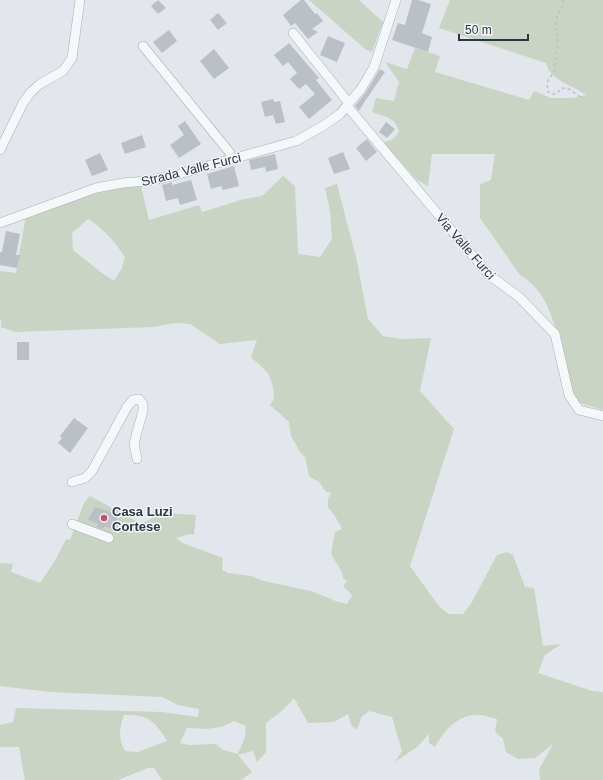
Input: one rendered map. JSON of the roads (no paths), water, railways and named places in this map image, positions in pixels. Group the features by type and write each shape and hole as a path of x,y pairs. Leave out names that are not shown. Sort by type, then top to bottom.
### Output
{"street":[{"path":"0,150 23,103 31,92 40,84 63,72 72,58 80,0"},
{"name":"Strada Valle Furci","path":"0,223 96,188 123,183 147,181 296,141 323,126 340,114 361,89 374,67 396,0"},
{"path":"292,33 348,104"},
{"path":"143,46 230,153 232,159"},
{"name":"Via Valle Furci","path":"348,104 489,275 519,297 555,334 568,395 579,410 603,416"},
{"path":"72,482 85,478 92,471 127,407 133,400 139,399 143,404 144,411 134,444 137,459"},
{"path":"72,524 109,538"}],"place":[{"name":"Casa Luzi Cortese","path":"104,518"}]}
